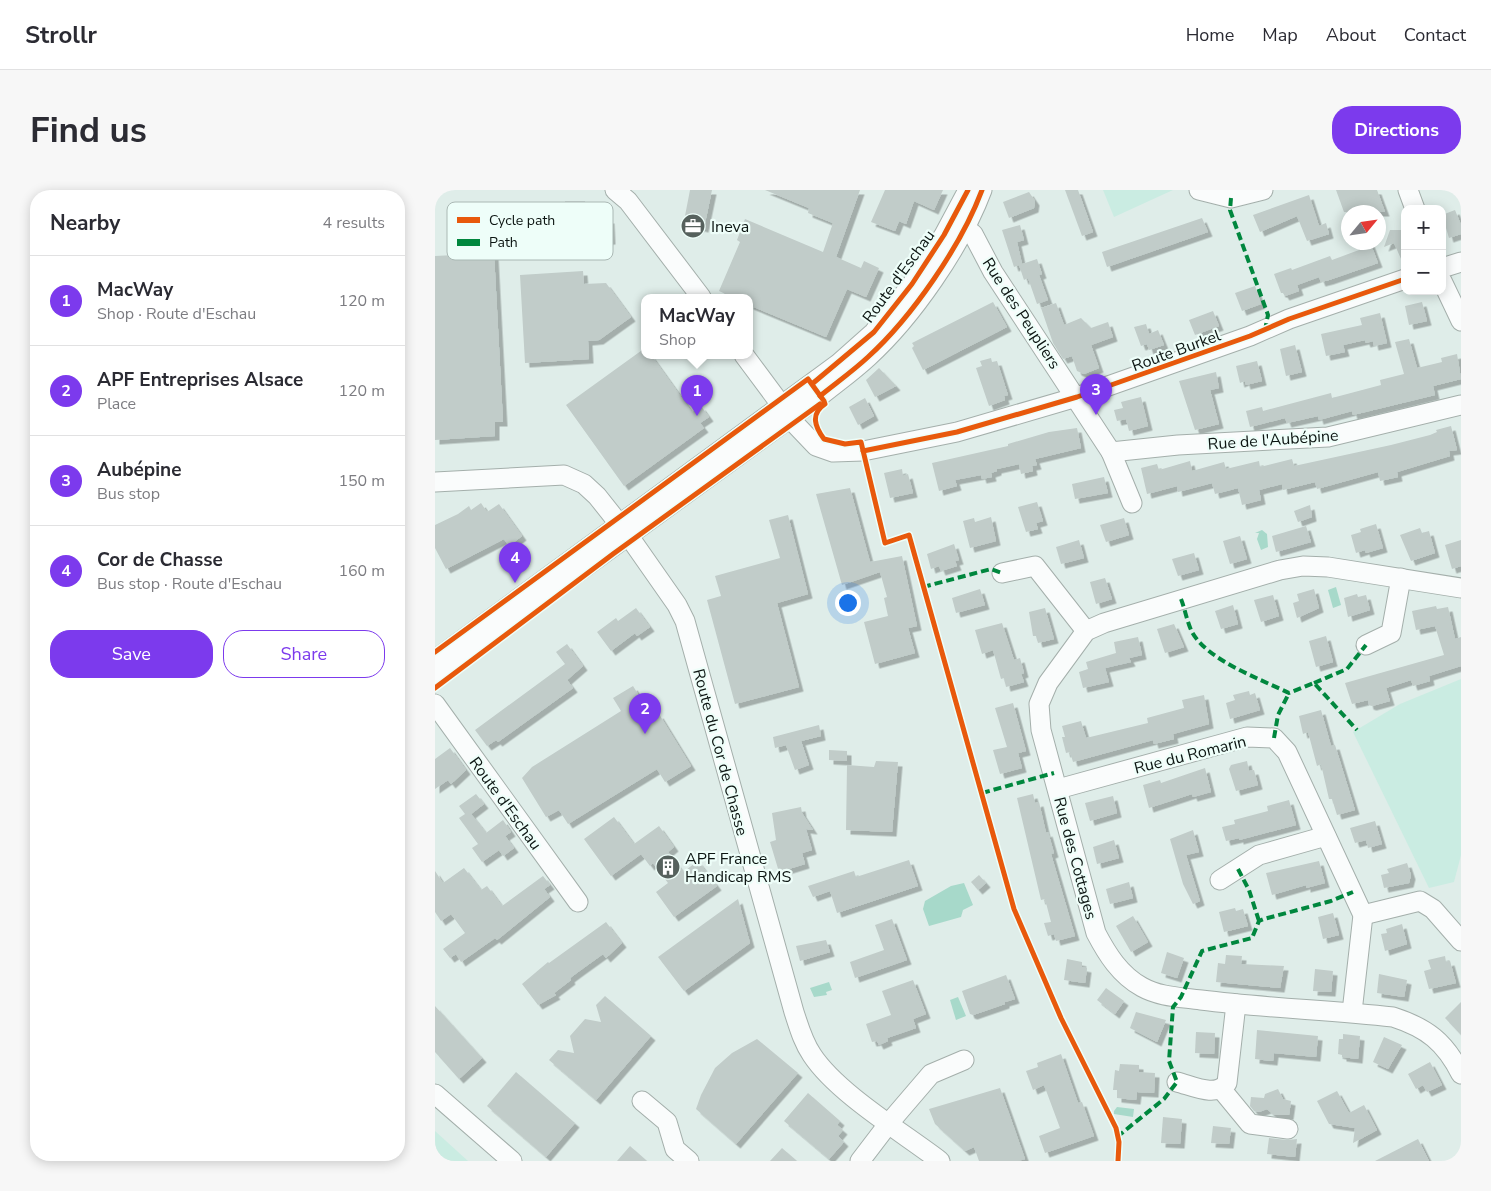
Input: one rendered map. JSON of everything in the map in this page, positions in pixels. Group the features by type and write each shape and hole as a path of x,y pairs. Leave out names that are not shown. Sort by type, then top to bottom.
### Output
{"street":[{"path":"615,190 628,201 699,294"},
{"name":"Route d'Eschau","path":"787,412 874,332 912,284 944,235 968,190"},
{"name":"Route d'Eschau","path":"435,660 623,530 868,356 897,327 966,229 983,190"},
{"path":"1199,190 1231,198 1263,190"},
{"path":"1408,190 1414,205"},
{"name":"Rue des Peupliers","path":"966,229 973,234 993,272 1077,398"},
{"path":"1446,267 1461,262"},
{"name":"Route Burkel","path":"747,359 805,435 821,449 845,452 890,447 957,432 1077,398 1250,336 1289,319 1401,280"},
{"path":"1446,290 1461,322"},
{"path":"1077,398 1111,452 1133,503"},
{"name":"Rue de l'Aubépine","path":"1111,452 1178,445 1328,437 1460,408"},
{"name":"Route du Cor de Chasse","path":"435,482 564,475 584,484 623,530 677,606 685,621 800,1031 812,1055 822,1068 850,1094 940,1161"},
{"name":"Route d'Eschau","path":"435,676 623,530"},
{"path":"1002,573 1035,566 1086,631 1104,623 1167,603 1280,570 1303,566 1401,578 1461,588"},
{"path":"1366,645 1391,633 1401,578"},
{"name":"Rue des Cottages","path":"1086,631 1048,683 1039,704 1041,730 1096,933 1107,954 1124,973 1141,987 1163,996 1236,1004 1393,1016 1417,1024 1439,1041 1461,1074"},
{"name":"Route d'Eschau","path":"435,704 578,902"},
{"name":"Rue du Romarin","path":"1058,789 1247,737 1275,738 1287,752 1363,915"},
{"path":"1220,880 1259,855 1326,836"},
{"path":"1351,1012 1363,915 1420,901 1433,909 1461,941"},
{"path":"1177,1082 1214,1091 1222,1090 1227,1083 1236,1004"},
{"path":"860,1161 889,1123 931,1074 964,1060"},
{"path":"1222,1090 1250,1124 1289,1129"},
{"path":"435,1094 512,1161"},
{"path":"642,1101 667,1122 675,1149 689,1161"}],"shaded area":[{"path":"1103,190 1173,190 1114,217"},
{"path":"1262,530 1267,534 1268,547 1261,550 1257,539 1259,533 1255,533"},
{"path":"1336,587 1341,605 1333,608 1328,590"},
{"path":"1461,679 1461,855 1454,882 1429,888 1353,732 1400,704"},
{"path":"964,883 973,905 963,910 961,917 929,926 923,909 925,901 951,886"},
{"path":"829,982 832,990 826,992 827,995 814,997 810,988"},
{"path":"958,997 966,1016 956,1020 950,1000"},
{"path":"1117,1107 1134,1109 1133,1117 1114,1114"},
{"path":"435,1131 468,1161 435,1161"}],"building":[{"path":"690,190 712,190 704,228 700,227 694,233 684,221"},
{"path":"765,190 860,190 836,257 861,268 864,261 879,268 866,297 847,289 826,337 753,307 753,294 726,294 719,291 740,242 737,240 745,219 823,252 833,223 808,213 809,208"},
{"path":"885,190 943,190 934,210 914,201 906,224 899,221 895,231 871,222"},
{"path":"1065,190 1078,190 1093,232 1082,236"},
{"path":"1336,190 1377,190 1382,205 1341,205"},
{"path":"1029,192 1035,201 1034,208 1009,218 1003,202"},
{"path":"1309,195 1319,226 1326,223 1329,234 1307,241 1297,216 1260,232 1253,215"},
{"path":"565,201 585,202 565,202"},
{"path":"1455,210 1461,225 1461,234 1449,238 1446,228 1446,213"},
{"path":"1202,218 1208,232 1107,267 1102,252"},
{"path":"1020,225 1024,240 1017,242 1022,264 1037,259 1042,274 1039,275 1048,300 1037,304 1028,278 1024,280 1019,265 1014,267 1002,230"},
{"path":"1390,230 1401,230 1401,259 1394,243 1386,246"},
{"path":"1359,250 1373,250 1378,263 1321,282 1319,277 1297,285 1299,291 1285,296 1281,293 1274,274 1291,268 1292,270 1330,256 1332,260"},
{"path":"447,255 447,260 494,260 503,422 495,422 495,436 435,440 435,256"},
{"path":"583,271 584,284 606,283 631,317 599,340 588,341 589,359 525,363 520,275"},
{"path":"1255,286 1261,304 1242,311 1235,293"},
{"path":"993,302 1007,327 923,370 912,348 914,346 912,343"},
{"path":"1422,302 1427,321 1409,325 1405,306"},
{"path":"1056,303 1064,325 1081,318 1091,328 1108,322 1113,337 1091,345 1099,368 1084,374 1077,371 1072,356 1063,359 1053,343 1041,308"},
{"path":"1213,311 1219,326 1195,335 1189,320"},
{"path":"1380,313 1387,343 1374,346 1373,341 1366,343 1365,340 1343,345 1345,352 1326,356 1321,334 1362,325 1360,318"},
{"path":"1146,324 1149,334 1158,330 1164,345 1149,350 1147,344 1141,346 1134,327"},
{"path":"1409,339 1417,368 1442,362 1441,358 1457,354 1461,379 1433,386 1435,395 1353,415 1352,411 1319,420 1318,416 1287,423 1285,418 1250,427 1246,411 1262,407 1263,411 1331,393 1332,398 1381,385 1380,380 1404,374 1395,342"},
{"path":"1295,345 1302,372 1286,376 1280,349"},
{"path":"641,351 641,359 654,359 692,412 701,406 709,417 700,423 704,428 624,486 566,405"},
{"path":"991,358 992,362 997,361 1008,395 1004,396 1005,400 989,406 976,368 982,366 980,361"},
{"path":"1257,361 1262,381 1246,385 1245,381 1240,383 1236,366"},
{"path":"879,368 896,386 875,397 866,380"},
{"path":"1216,372 1219,388 1210,390 1219,424 1195,430 1179,381"},
{"path":"1141,397 1148,426 1129,431 1126,419 1117,421 1114,410 1123,408 1121,402"},
{"path":"865,398 874,416 858,425 849,407"},
{"path":"1451,426 1457,450 1449,451 1450,456 1397,472 1398,477 1380,481 1378,472 1317,489 1315,482 1283,490 1282,484 1259,490 1261,500 1242,505 1238,488 1215,494 1212,483 1178,492 1177,486 1147,494 1141,468 1157,464 1159,470 1190,461 1192,471 1224,462 1226,469 1259,461 1260,467 1292,459 1294,466 1391,445 1430,435 1437,432 1436,430"},
{"path":"1077,428 1081,448 1035,459 1037,465 1032,466 1033,471 1021,474 1019,464 997,469 997,471 991,473 992,477 982,479 981,475 955,480 957,486 939,491 932,463 1008,446 1008,444 1049,432"},
{"path":"902,469 903,476 908,474 913,493 890,498 884,473"},
{"path":"1104,477 1108,493 1075,499 1072,484"},
{"path":"850,488 870,562 902,556 917,626 908,628 915,653 875,664 864,622 888,616 884,598 887,597 880,572 842,585 816,494"},
{"path":"1037,502 1043,521 1036,523 1038,529 1026,532 1018,507"},
{"path":"481,503 487,512 499,504 522,536 509,546 504,539 446,569 435,548 435,525 458,514 469,506 471,510"},
{"path":"1310,505 1312,517 1298,522 1294,511"},
{"path":"788,515 808,594 777,603 799,687 735,704 707,600 721,596 715,576 780,558 769,520"},
{"path":"991,517 996,541 970,548 963,521 974,518 975,522"},
{"path":"1124,518 1129,535 1106,542 1100,525"},
{"path":"1376,524 1383,548 1366,553 1365,550 1356,553 1351,535 1361,532 1360,529"},
{"path":"1306,526 1311,542 1276,552 1272,536"},
{"path":"1420,528 1422,533 1429,531 1435,553 1411,561 1400,535"},
{"path":"1240,536 1247,559 1230,564 1223,541"},
{"path":"1079,540 1084,558 1061,564 1056,547"},
{"path":"1461,540 1461,566 1452,569 1445,545"},
{"path":"954,544 959,560 955,561 957,566 941,571 939,566 931,569 927,554"},
{"path":"1194,553 1199,570 1178,576 1172,559"},
{"path":"1105,578 1112,599 1096,604 1090,582"},
{"path":"980,589 985,605 956,613 952,598"},
{"path":"1314,589 1319,608 1297,618 1293,603 1299,601 1297,594"},
{"path":"1357,594 1358,597 1366,595 1370,610 1348,617 1344,598"},
{"path":"1273,595 1279,616 1261,622 1254,600"},
{"path":"1233,605 1238,624 1221,629 1215,611"},
{"path":"1436,606 1437,609 1448,607 1455,639 1461,637 1461,666 1429,676 1430,681 1413,686 1411,680 1386,688 1390,701 1372,706 1369,705 1368,700 1352,704 1345,683 1444,655 1435,626 1416,630 1412,611"},
{"path":"636,608 650,627 637,636 635,633 611,651 597,632 616,618 618,621"},
{"path":"1045,608 1054,639 1038,643 1036,636 1033,636 1029,612"},
{"path":"1002,623 1014,660 1020,658 1024,673 1021,674 1024,682 1006,687 1004,678 1001,679 993,650 982,654 975,630"},
{"path":"1174,624 1184,647 1165,653 1157,629"},
{"path":"1326,636 1333,662 1316,667 1309,641"},
{"path":"1138,637 1142,655 1129,658 1131,662 1105,668 1109,682 1083,688 1079,672 1088,669 1086,662 1116,653 1114,642"},
{"path":"567,644 583,666 567,680 573,688 498,742 496,740 487,746 475,730 565,664 556,652"},
{"path":"633,686 653,718 659,714 691,766 665,782 657,769 568,824 559,810 546,817 522,778 532,767 621,711 613,698"},
{"path":"1249,691 1250,695 1255,693 1260,710 1230,719 1226,703 1235,700 1233,695"},
{"path":"1204,695 1209,724 1173,734 1174,739 1154,744 1153,740 1073,762 1070,752 1066,753 1062,737 1065,737 1062,726 1081,721 1086,738 1148,723 1147,718 1184,708 1182,700"},
{"path":"1013,703 1026,751 1018,753 1022,768 1000,774 993,750 1007,747 995,708"},
{"path":"1321,710 1331,746 1335,745 1355,810 1337,815 1332,799 1329,799 1321,764 1317,766 1308,732 1303,734 1299,716"},
{"path":"819,725 821,736 801,741 809,765 795,770 786,745 775,748 773,737"},
{"path":"450,748 466,770 451,784 448,780 435,789 435,759"},
{"path":"829,750 847,751 847,761 829,760"},
{"path":"876,761 898,762 892,832 846,830 847,765 874,767"},
{"path":"1247,761 1249,771 1254,770 1258,785 1236,791 1229,769 1231,765"},
{"path":"1205,768 1211,792 1193,797 1192,794 1149,808 1143,785 1160,780 1161,783"},
{"path":"476,794 484,804 471,814 486,833 503,820 511,832 505,836 514,848 503,856 499,850 482,862 472,848 478,844 459,818 465,814 459,806"},
{"path":"1033,794 1035,803 1039,802 1046,833 1048,832 1054,853 1051,854 1075,936 1056,941 1054,934 1048,936 1044,923 1051,922 1045,899 1041,900 1017,798"},
{"path":"1113,796 1117,813 1090,821 1085,803"},
{"path":"1289,800 1296,825 1239,840 1239,838 1226,841 1222,827 1235,824 1234,820 1268,811 1267,806"},
{"path":"801,807 802,813 813,830 806,829 812,850 802,853 805,864 779,872 770,842 776,840 772,813"},
{"path":"614,817 634,844 659,826 674,847 668,852 683,872 698,861 717,886 674,917 656,892 668,883 653,863 650,866 641,854 611,876 584,839"},
{"path":"1375,821 1382,844 1368,848 1366,840 1355,843 1350,828"},
{"path":"1193,830 1199,852 1186,855 1200,901 1193,904 1183,884 1170,839"},
{"path":"1114,840 1119,858 1097,864 1093,847"},
{"path":"909,860 918,886 837,913 830,891 813,897 808,886 854,871 856,877"},
{"path":"1319,861 1325,883 1306,888 1306,885 1272,895 1266,873"},
{"path":"1407,863 1411,875 1409,883 1384,888 1381,875 1389,873 1387,869"},
{"path":"464,868 481,890 487,886 502,906 543,876 550,885 544,889 550,897 497,940 495,938 461,962 456,954 450,958 443,949 465,933 451,914 441,921 435,912 435,871 443,883"},
{"path":"979,875 986,883 978,890 971,882"},
{"path":"1129,882 1133,898 1110,904 1106,889"},
{"path":"738,899 750,943 684,991 658,957"},
{"path":"1235,908 1236,911 1243,909 1248,926 1224,932 1219,912"},
{"path":"1333,913 1339,935 1323,939 1318,917"},
{"path":"1133,916 1148,942 1131,952 1116,926"},
{"path":"892,919 907,960 855,978 850,962 884,950 875,925"},
{"path":"606,922 622,943 606,958 603,954 578,972 554,993 556,995 538,1005 522,984 548,962"},
{"path":"1402,924 1407,944 1385,951 1381,934 1387,933 1386,929"},
{"path":"826,940 830,952 800,961 796,946"},
{"path":"1167,952 1184,958 1177,978 1161,973"},
{"path":"1226,955 1242,956 1241,964 1284,966 1280,988 1216,982 1218,963 1225,964"},
{"path":"1445,956 1446,962 1450,961 1456,983 1429,989 1424,971 1431,969 1428,960"},
{"path":"1067,959 1082,962 1082,967 1087,968 1085,983 1064,980"},
{"path":"1315,969 1333,971 1331,992 1313,991"},
{"path":"1379,974 1407,980 1404,997 1377,993"},
{"path":"1006,975 1015,999 973,1015 970,1014 962,991"},
{"path":"913,980 926,1014 913,1019 916,1028 887,1038 888,1041 879,1045 877,1041 872,1042 866,1024 891,1015 882,991"},
{"path":"1106,988 1124,1001 1115,1014 1097,1000"},
{"path":"605,996 651,1036 596,1100 549,1060 558,1050 574,1053 570,1036 585,1019 601,1022 596,1005"},
{"path":"1461,1002 1461,1035 1445,1018"},
{"path":"435,1006 482,1058 459,1079 435,1052"},
{"path":"1136,1012 1166,1020 1157,1042 1130,1028"},
{"path":"1257,1030 1318,1036 1316,1057 1274,1053 1273,1061 1255,1059"},
{"path":"1196,1032 1215,1033 1214,1054 1195,1053"},
{"path":"1343,1034 1360,1036 1358,1059 1342,1057 1342,1055 1338,1054 1339,1039 1343,1039"},
{"path":"1384,1037 1402,1045 1388,1069 1373,1062"},
{"path":"757,1039 798,1073 736,1144 696,1109 715,1068 732,1053"},
{"path":"1061,1054 1078,1103 1082,1102 1094,1136 1045,1153 1039,1136 1060,1128 1044,1085 1033,1090 1026,1071 1038,1067 1037,1063"},
{"path":"1430,1062 1442,1085 1427,1092 1423,1085 1416,1089 1408,1074"},
{"path":"1120,1064 1139,1065 1139,1072 1155,1073 1154,1093 1137,1092 1136,1100 1117,1098 1117,1090 1113,1090 1115,1070 1119,1071"},
{"path":"516,1072 575,1123 546,1157 487,1106"},
{"path":"1000,1088 1025,1159 1018,1161 979,1161 974,1147 965,1151 935,1124 929,1109"},
{"path":"1278,1089 1283,1099 1291,1101 1289,1115 1274,1115 1267,1109 1259,1112 1254,1111 1250,1106 1251,1097 1264,1098 1265,1094"},
{"path":"1337,1091 1349,1113 1364,1105 1377,1130 1353,1143 1355,1128 1329,1124 1317,1101"},
{"path":"808,1093 840,1121 837,1125 843,1130 838,1136 844,1142 829,1159 784,1121"},
{"path":"1163,1117 1182,1119 1180,1144 1161,1143"},
{"path":"1213,1126 1231,1128 1229,1144 1211,1143"},
{"path":"1269,1138 1297,1139 1295,1157 1267,1154"},
{"path":"1418,1139 1429,1161 1375,1161"},
{"path":"630,1146 647,1161 617,1161"},
{"path":"782,1148 797,1161 770,1161"}],"marked path":[{"path":"1231,198 1230,210 1268,315 1265,330"},
{"path":"923,587 991,569 1002,573"},
{"path":"1181,599 1192,632 1209,651 1235,668 1289,693 1314,683 1357,730"},
{"path":"1314,683 1347,669 1366,645"},
{"path":"1274,738 1278,715 1289,693"},
{"path":"982,793 1054,773"},
{"path":"1238,869 1249,890 1259,921"},
{"path":"1117,1137 1164,1099 1177,1082 1169,1061 1173,1007 1181,997 1202,951 1252,938 1259,921 1264,919 1331,901 1353,892"}],"cycle path":[{"path":"812,384 874,332 912,284 944,235 968,190"},
{"path":"820,396 885,341 918,301 934,280 962,234 982,190"},
{"path":"863,451 957,432 1077,397 1250,336 1289,319 1401,280"},
{"path":"435,652 808,379 825,404 817,412 815,421 824,439 845,444 861,442 885,543 909,535 1014,909 1061,1018 1116,1128 1119,1142 1118,1161"},
{"path":"435,688 613,554 820,404"}],"place":[{"name":"Ineva","path":"693,226"},
{"name":"Aubépine","path":"1096,415"},
{"name":"MacWay","path":"697,416"},
{"name":"Cor de Chasse","path":"515,583"},
{"name":"APF Entreprises Alsace","path":"645,734"},
{"name":"APF France Handicap RMS","path":"668,867"}]}
